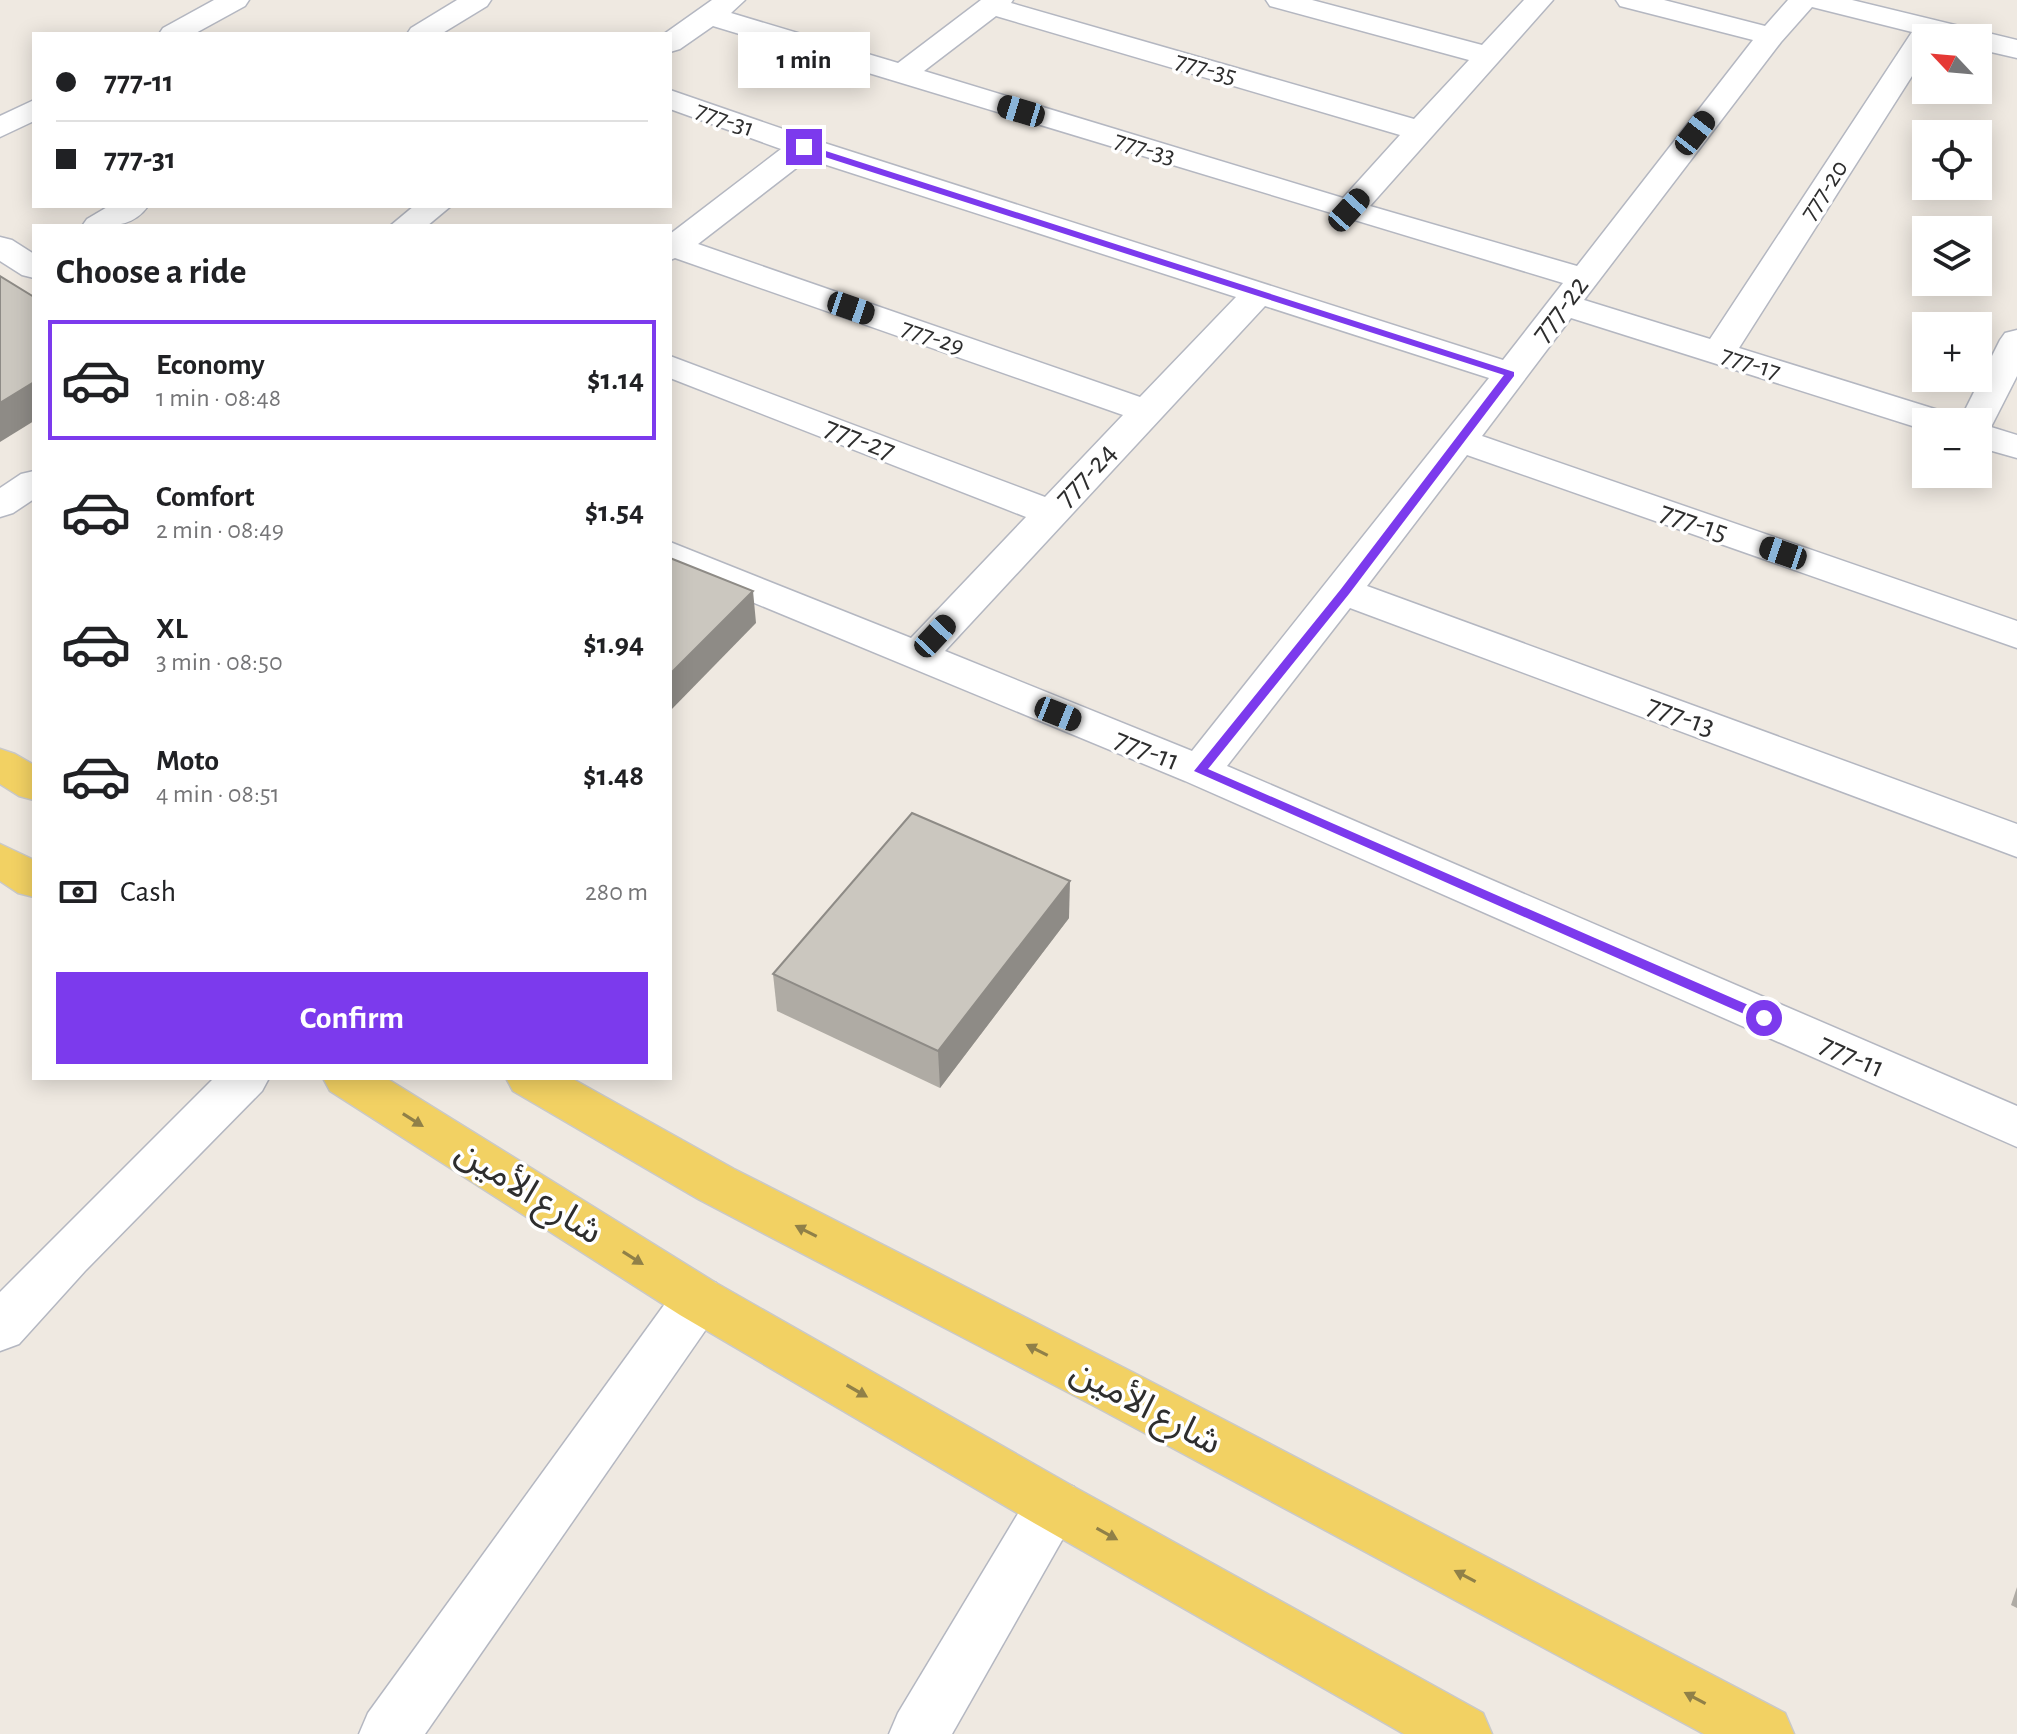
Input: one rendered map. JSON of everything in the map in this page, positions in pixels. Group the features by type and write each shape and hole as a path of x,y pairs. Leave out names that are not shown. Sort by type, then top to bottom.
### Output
{"main road":[{"path":"0,764 32,784"},
{"path":"0,860 32,880"},
{"name":"شارع الأمين","path":"350,1080 698,1299 1054,1505 1462,1734"},
{"name":"شارع الأمين","path":"534,1080 716,1184 1119,1392 1764,1734"}],"street":[{"path":"177,32 235,0"},
{"path":"424,32 477,0"},
{"path":"1280,0 1488,56"},
{"path":"1349,210 1539,0"},
{"path":"1630,0 1771,36"},
{"name":"777-22","path":"1200,771 1345,592 1771,36 1803,0"},
{"path":"1817,0 1917,24"},
{"path":"902,74 995,3"},
{"name":"777-35","path":"995,3 1421,131"},
{"path":"672,42 720,8"},
{"name":"777-33","path":"720,8 902,74 1349,210 1573,292"},
{"path":"1992,43 2017,49"},
{"name":"777-20","path":"1719,352 1912,53"},
{"name":"777-31","path":"672,100 804,147 1511,374"},
{"path":"0,128 32,110"},
{"path":"672,248 804,147"},
{"path":"101,224 129,208"},
{"path":"409,224 432,208"},
{"path":"0,247 32,265"},
{"name":"777-29","path":"672,248 1147,411"},
{"name":"777-17","path":"1573,292 1719,352 1912,414"},
{"name":"777-24","path":"916,657 1257,294"},
{"path":"1984,408 2017,340"},
{"name":"777-27","path":"672,367 1051,513"},
{"path":"1992,439 2017,447"},
{"name":"777-15","path":"1461,441 2017,635"},
{"path":"0,505 32,483"},
{"name":"777-11","path":"672,555 1200,771 2017,1127"},
{"name":"777-13","path":"1345,592 2017,841"},
{"path":"0,1328 67,1256 243,1080"},
{"path":"389,1734 698,1299"},
{"path":"919,1734 1054,1505"}],"building":[{"path":"0,276 32,296 32,383 0,403"},
{"path":"672,559 753,591 672,672"},
{"path":"912,813 1070,881 938,1051 773,974"}],"route":[{"path":"804,147 1511,374 1345,592 1200,771 1764,1018"}]}
